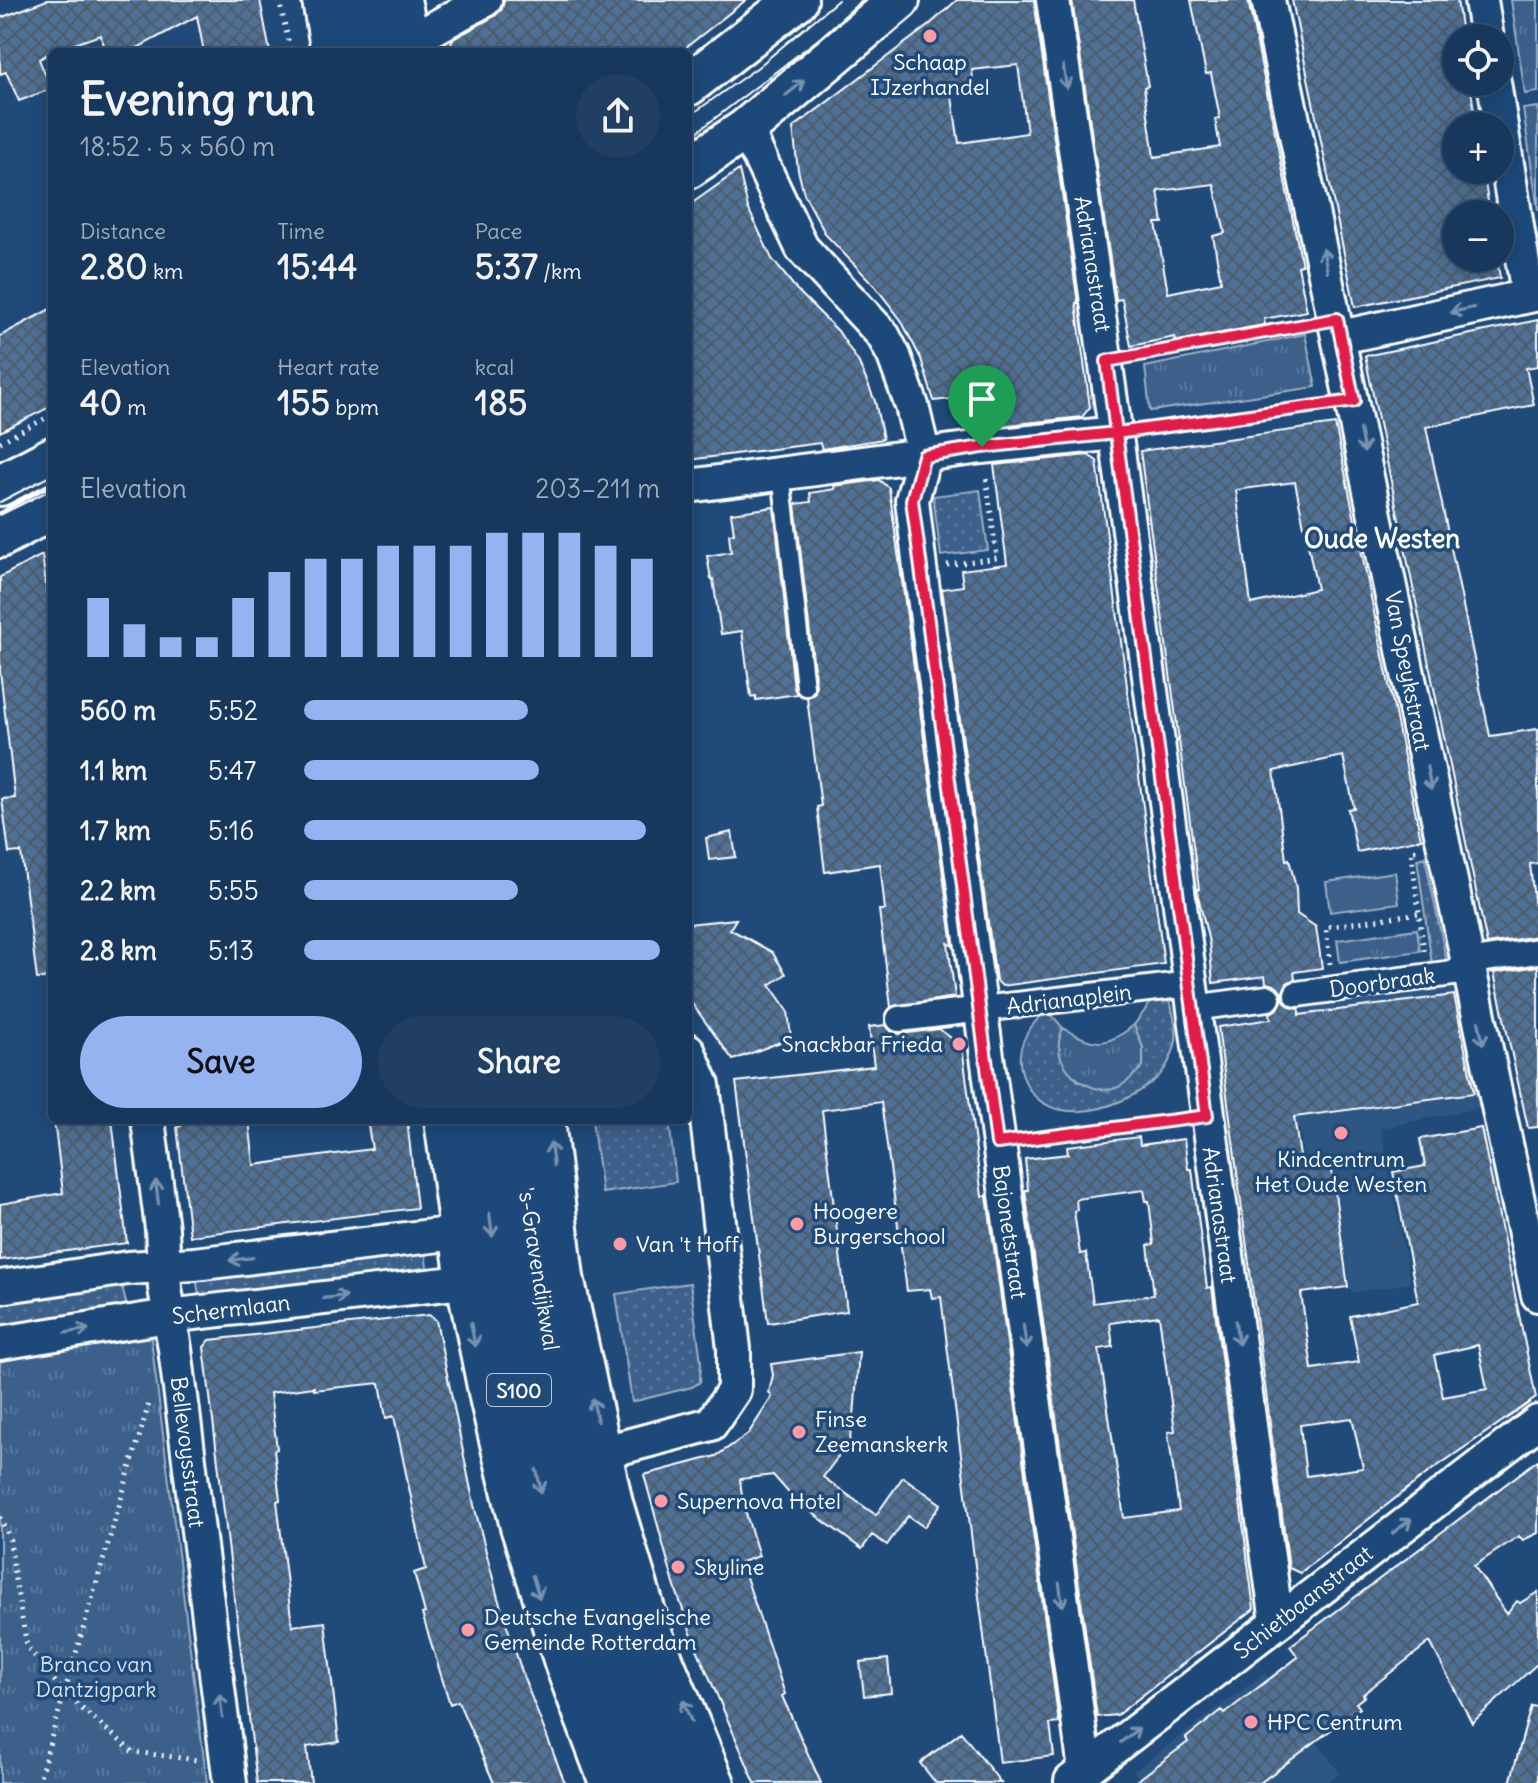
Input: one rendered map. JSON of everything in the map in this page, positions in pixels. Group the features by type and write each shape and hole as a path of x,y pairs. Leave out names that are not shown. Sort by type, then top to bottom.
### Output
{"main road":[{"path":"325,0 333,48"},
{"path":"363,0 395,48"},
{"path":"396,48 398,0"},
{"name":"'s-Gravendijkwal","path":"478,1124 498,1284 541,1493 592,1654 641,1783"},
{"name":"'s-Gravendijkwal","path":"518,1124 537,1272 584,1513 628,1645 681,1783"}],"street":[{"path":"398,48 485,0"},
{"path":"692,82 797,0"},
{"path":"692,165 746,129 899,0"},
{"name":"Adrianastraat","path":"1053,0 1107,361 1277,1622"},
{"name":"Van Speykstraat","path":"1268,0 1339,328 1467,966 1538,1295"},
{"path":"1481,0 1485,24"},
{"path":"1339,328 1533,295 1497,96"},
{"path":"746,129 802,248 874,325 888,345 912,406 924,456"},
{"path":"692,485 982,447 1116,433"},
{"name":"Bajonetstraat","path":"924,456 912,500 1076,1776"},
{"path":"0,485 48,460"},
{"path":"0,537 48,511"},
{"name":"Doorbraak","path":"1297,994 1428,976 1538,951"},
{"path":"1192,996 1268,998"},
{"name":"Adrianaplein","path":"899,1019 979,1010 1192,996"},
{"path":"604,1452 711,1424 734,1390 734,1349 703,1085 692,1059"},
{"name":"Bellevoysstraat","path":"148,1124 168,1316 175,1349 229,1774"},
{"path":"442,1124 463,1282 517,1527 562,1666 606,1783"},
{"name":"'s-Gravendijkwal","path":"548,1124 567,1277 604,1452 655,1632 718,1783"},
{"path":"0,1287 164,1265 457,1233"},
{"name":"Schermlaan","path":"0,1343 168,1316 463,1282"},
{"name":"Schietbaanstraat","path":"1076,1776 1538,1422"}],"lane":[{"path":"781,474 805,687"}],"path":[{"path":"279,0 290,48"},
{"path":"1107,361 1339,328"},
{"path":"1116,433 1354,401"},
{"path":"0,442 48,417"},
{"path":"920,568 997,558 982,447"},
{"path":"1428,976 1411,851 1442,844"},
{"path":"1333,989 1326,927 1419,913"},
{"path":"997,1143 1207,1116"},
{"path":"38,1783 153,1387"},
{"path":"0,1517 10,1540 27,1646 65,1694 133,1752 229,1774"}],"shaded area":[{"name":"Kindcentrum Het Oude Westen","path":"1452,982 1479,1108 1381,1128 1410,1283 1351,1293 1332,1154 1304,1158 1300,1129 1228,1138 1211,1016"},
{"name":"HPC Centrum","path":"1265,1673 1340,1773 1326,1783 1142,1783 1134,1771"}],"green space":[{"path":"1511,0 1538,0 1538,92 1525,94"},
{"path":"1538,107 1538,210 1523,109"},
{"path":"1305,334 1316,387 1150,411 1145,367"},
{"path":"980,490 988,550 941,556 933,496"},
{"path":"1425,857 1447,963 1432,964 1417,859"},
{"path":"1395,872 1399,903 1330,912 1326,882"},
{"path":"1417,929 1420,951 1340,962 1337,940"},
{"path":"1163,998 1171,1004 1175,1045 1163,1071 1141,1090 1123,1100 1081,1111 1061,1110 1044,1103 1030,1090 1021,1069 1021,1046 1042,1015 1051,1014 1063,1028 1060,1044 1062,1056 1078,1081 1143,1048 1134,1025 1152,1001"},
{"path":"1134,1025 1143,1048 1143,1066 1130,1079 1113,1089 1095,1088 1077,1079 1060,1056 1063,1028 1099,1042 1115,1038"},
{"path":"593,1124 669,1124 676,1182 602,1193"},
{"path":"424,1243 428,1275 200,1301 196,1277"},
{"path":"121,1280 127,1309 0,1329 0,1298"},
{"path":"690,1283 701,1361 700,1382 692,1387 632,1402 616,1294"},
{"name":"Branco van Dantzigpark","path":"150,1331 207,1783 0,1783 0,1355"}],"building":[{"path":"47,0 260,0 269,48 203,48 197,16 137,48 105,48 100,35 63,48 48,48 48,54 39,59 48,90 19,101 6,72 0,74 0,18"},
{"path":"504,0 746,0 685,48 449,48 453,39 502,9"},
{"path":"957,0 1034,0 1090,407 1082,417 989,427 985,395 934,401 921,359 901,320 874,285 826,235 804,194 793,128 929,25","holes":["1018,65 1027,133 959,143 951,91 974,88 972,70"]},
{"path":"1072,0 1133,0 1148,86 1144,87 1154,157 1220,147 1215,119 1220,118 1211,73 1206,74 1191,0 1248,0 1302,265 1298,266 1307,311 1264,319 1265,325 1176,343 1175,337 1131,346 1122,299 1116,300","holes":["1214,184 1225,233 1213,236 1221,282 1168,293 1156,223 1163,223 1158,191"]},
{"path":"1292,0 1457,0 1461,24 1442,24 1442,96 1472,96 1474,112 1442,112 1442,184 1485,184 1488,200 1442,200 1442,272 1499,272 1500,278 1355,307"},
{"path":"739,170 748,208 772,259 797,290 838,331 859,363 875,401 883,439 822,449 820,443 692,459 692,203"},
{"path":"48,310 48,408 0,432 0,336"},
{"path":"1538,320 1538,366 1526,368 1534,405 1426,427 1490,736 1538,729 1538,863 1530,864 1538,936 1487,944 1365,356"},
{"path":"1335,424 1421,839 1357,852 1348,809 1354,808 1343,756 1274,771 1286,860 1289,859 1296,888 1297,914 1316,927 1322,968 1294,972 1295,979 1287,983 1282,994 1274,985 1266,983 1265,976 1213,983 1209,942 1197,889 1140,451","holes":["1295,482 1317,589 1251,604 1236,490"]},
{"path":"1088,455 1097,461 1164,964 1002,986 996,980 942,589 963,586 961,570 1007,564 994,465"},
{"path":"879,480 889,488 953,946 948,943 955,997 891,1007 879,910 885,910 880,864 825,872 817,807 821,806 807,698 815,692 816,686 795,504 811,502 810,493 835,489 834,486"},
{"path":"774,507 797,694 756,700 756,696 751,697 742,631 721,634 707,556 731,552 729,534 734,533 731,513"},
{"path":"42,555 48,599 48,978 37,979 21,852 9,853 2,799 15,798 0,671 0,577"},
{"path":"732,832 736,857 709,860 706,838"},
{"path":"736,919 730,929 772,952 786,974 770,985 788,1011 791,1038 733,1060 692,1004 692,924"},
{"path":"1538,966 1538,1127 1528,1128 1494,973"},
{"path":"1454,995 1474,1093 1294,1117 1301,1163 1330,1157 1348,1287 1301,1293 1312,1369 1359,1362 1350,1316 1418,1302 1393,1172 1425,1166 1420,1139 1481,1128 1536,1398 1429,1472 1300,1573 1289,1568 1218,1027 1271,1019 1270,1013 1278,1009 1283,998 1291,1007 1299,1009 1299,1015","holes":["1478,1345 1487,1389 1443,1397 1434,1355","1352,1418 1363,1468 1306,1476 1300,1425"]},
{"path":"886,1025 892,1032 900,1034 939,1029 962,1046 982,1196 987,1196 1059,1723 1050,1724 1054,1756 1000,1763 941,1297 932,1298 930,1289 907,1291 881,1102 822,1110 847,1311 768,1323 736,1082 874,1066 869,1027"},
{"path":"54,1124 112,1124 127,1243 0,1260 0,1204 63,1193"},
{"path":"249,1124 254,1165 372,1149 368,1124 407,1124 417,1208 190,1236 177,1127"},
{"path":"1139,1137 1140,1145 1184,1139 1188,1169 1192,1169 1207,1288 1212,1287 1254,1609 1117,1715 1097,1717 1025,1190 1028,1190 1025,1159 1068,1154 1067,1146","holes":["1144,1190 1146,1201 1149,1201 1154,1244 1148,1245 1154,1295 1093,1303 1086,1253 1080,1254 1074,1211 1077,1210 1076,1199","1159,1316 1175,1431 1168,1432 1179,1511 1124,1518 1099,1349 1113,1347 1110,1323"]},
{"path":"429,1315 436,1320 474,1505 498,1598 524,1678 565,1783 494,1783 458,1701 450,1704 422,1614 425,1613 414,1573 426,1569 394,1416 386,1418 380,1383 270,1393 277,1449 274,1450 280,1500 277,1501 292,1626 325,1622 339,1742 307,1747 311,1783 257,1783 204,1347 210,1340"},
{"path":"859,1352 850,1441 823,1477 876,1515 903,1477 941,1504 924,1527 908,1516 887,1545 872,1535 862,1549 796,1501 773,1475 740,1479 743,1504 759,1556 741,1562 785,1694 782,1696 821,1783 755,1783 694,1642 674,1584 644,1475 716,1456 748,1434 772,1397 769,1392 773,1375 771,1364"},
{"path":"1538,1460 1538,1533 1523,1540 1519,1536 1474,1566 1507,1614 1517,1601 1520,1603 1538,1592 1538,1663 1472,1723 1430,1642 1363,1694 1365,1696 1356,1703 1360,1708 1260,1783 1134,1783 1188,1742 1186,1738 1222,1710 1225,1713 1298,1657 1290,1646"},
{"path":"888,1659 891,1693 864,1696 860,1662"},
{"path":"1531,1706 1538,1707 1538,1783 1510,1783"},
{"path":"961,1732 1001,1783 936,1783 920,1763"}],"tram line":[{"path":"692,114 758,67 838,0"},
{"path":"692,136 821,37 862,0"},
{"path":"0,502 48,477"},
{"path":"0,515 48,491"}],"place":[{"name":"Schaap IJzerhandel","path":"930,36"},
{"name":"Snackbar Frieda","path":"959,1044"},
{"name":"Kindcentrum Het Oude Westen","path":"1341,1133"},
{"name":"Hoogere Burgerschool","path":"797,1224"},
{"name":"Van 't Hoff","path":"620,1244"},
{"name":"Finse Zeemanskerk","path":"799,1432"},
{"name":"Supernova Hotel","path":"661,1501"},
{"name":"Skyline","path":"678,1567"},
{"name":"Deutsche Evangelische Gemeinde Rotterdam","path":"468,1630"},
{"name":"HPC Centrum","path":"1251,1722"}],"district":[{"name":"Oude Westen","path":"1382,538"}],"route":[{"path":"982,447 924,456 912,500 997,1143 1207,1116 1116,433 1354,401 1337,319 1107,361 1116,433 982,447"}]}
